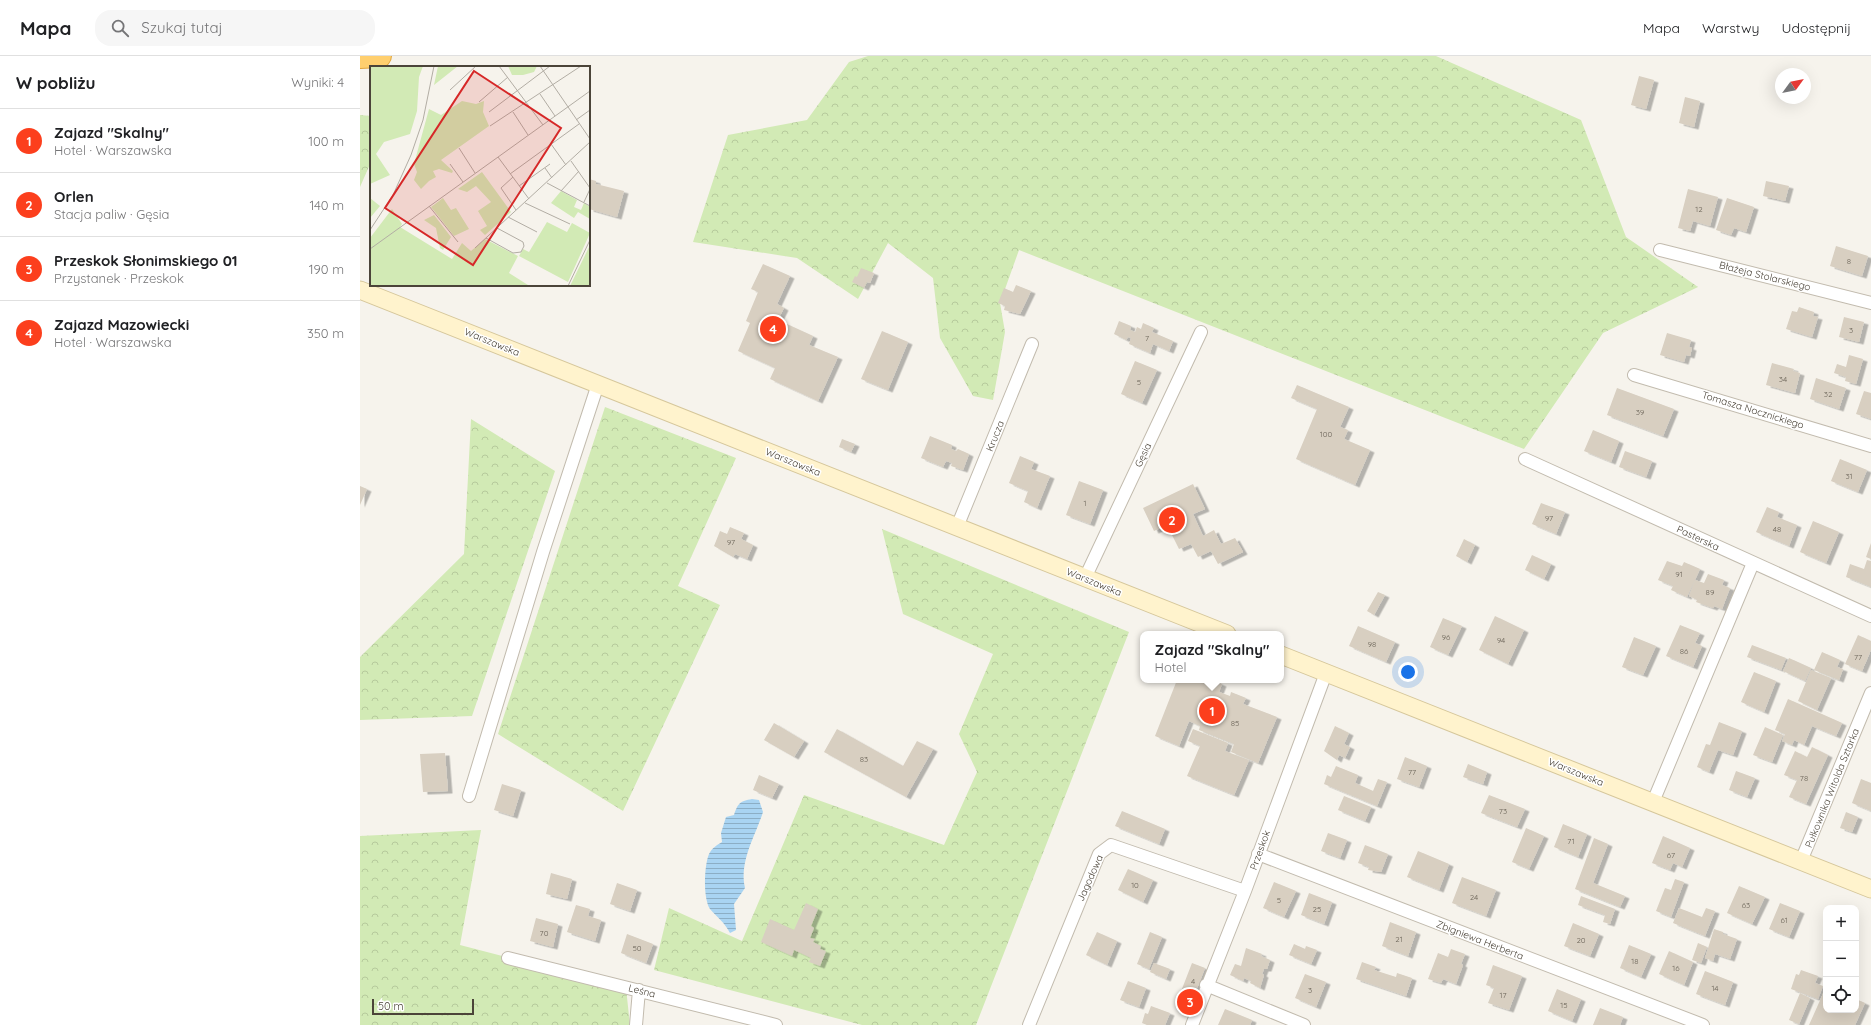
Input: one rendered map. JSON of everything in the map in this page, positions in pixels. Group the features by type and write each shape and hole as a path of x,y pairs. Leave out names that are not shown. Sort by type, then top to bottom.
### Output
{"highway":[{"path":"360,57 380,56"}],"street":[{"name":"Błażeja Stolarskiego","path":"1660,250 1871,303"},
{"name":"Warszawska","path":"360,290 1219,631"},
{"name":"Gęsia","path":"1085,578 1201,332"},
{"name":"Krucza","path":"957,527 1032,344"},
{"name":"Tomasza Nocznickiego","path":"1634,375 1871,446"},
{"path":"469,796 543,552 598,384"},
{"name":"Pasterska","path":"1525,459 1871,616"},
{"path":"1653,802 1753,563"},
{"name":"Warszawska","path":"1284,656 1871,889"},
{"name":"Przeskok","path":"1192,1025 1206,985 1245,891 1326,673"},
{"name":"Pułkownika Witolda Sztarka","path":"1802,861 1871,693"},
{"name":"Jagodowa","path":"1029,1025 1099,854 1111,845 1245,891"},
{"name":"Zbigniewa Herberta","path":"1258,854 1698,1024"},
{"name":"Leśna","path":"508,958 774,1025"},
{"path":"1206,985 1304,1025"},
{"path":"636,1025 638,990"}],"green space":[{"path":"868,56 1436,56 1581,120 1626,237 1698,287 1603,333 1524,449 1019,250 1000,303 1005,332 993,400 973,396 940,338 933,278 888,243 858,299 797,258 693,242 728,135 807,120 849,62"},
{"path":"360,115 370,116 370,164 360,187"},
{"path":"605,407 736,458 678,586 720,605 623,811 498,734"},
{"path":"471,419 555,471 472,716 360,720 360,657 464,554"},
{"path":"882,529 1129,632 976,1025 862,1025 654,970 669,908 742,941 804,795 944,845 977,772 959,734 993,654 903,614"},
{"path":"481,830 460,945 626,988 630,1025 360,1025 360,836"}],"water":[{"path":"752,799 759,800 763,812 746,859 744,868 745,888 734,904 736,930 730,933 710,909 708,904 705,890 707,859 710,852 722,842 721,833 726,817 734,815 738,805 742,802"}],"building":[{"path":"1639,76 1654,80 1646,109 1631,105"},
{"path":"1685,97 1700,101 1694,127 1679,123"},
{"path":"590,179 596,181 596,184 624,191 617,217 590,209"},
{"path":"1766,181 1789,186 1785,201 1763,196"},
{"path":"1688,189 1718,197 1710,226 1693,221 1690,231 1678,228"},
{"path":"1727,198 1754,207 1746,232 1734,228 1731,235 1716,230"},
{"path":"1836,246 1868,256 1862,276 1830,266"},
{"path":"763,264 790,276 777,304 784,308 778,320 813,336 809,345 838,357 818,401 770,379 775,368 738,351 750,323 746,321 758,292 751,289"},
{"path":"861,268 874,273 870,283 867,282 864,288 852,282 855,276 857,277"},
{"path":"1016,285 1031,291 1020,314 1004,310 1005,306 998,303 1004,288 1013,292"},
{"path":"1799,307 1814,312 1813,316 1818,317 1812,337 1786,329 1792,311 1797,312"},
{"path":"1844,317 1864,322 1859,342 1839,337"},
{"path":"1119,321 1131,326 1130,330 1135,332 1137,327 1141,329 1143,323 1154,328 1152,332 1173,341 1169,351 1153,344 1150,353 1129,344 1131,338 1128,337 1126,340 1114,334"},
{"path":"882,331 908,342 888,390 861,379"},
{"path":"1667,333 1691,340 1689,347 1692,348 1690,356 1686,355 1684,362 1660,355"},
{"path":"1849,355 1863,359 1856,384 1845,381 1846,377 1834,373 1837,364 1846,367"},
{"path":"1135,361 1157,370 1142,403 1121,394"},
{"path":"1772,363 1794,369 1793,371 1800,373 1795,393 1766,385"},
{"path":"1816,378 1846,388 1839,409 1810,399"},
{"path":"1297,385 1349,407 1340,427 1348,430 1344,439 1370,450 1355,485 1296,459 1317,409 1291,398"},
{"path":"1617,388 1674,409 1663,436 1607,415"},
{"path":"1864,391 1871,393 1871,419 1856,414"},
{"path":"1593,430 1619,441 1611,462 1584,451"},
{"path":"930,436 952,445 951,449 956,451 958,449 969,454 963,470 951,466 952,463 946,461 943,467 921,458"},
{"path":"842,439 855,444 851,452 839,447"},
{"path":"1625,451 1652,461 1646,477 1619,467"},
{"path":"1020,456 1034,462 1031,469 1050,476 1037,508 1024,502 1028,491 1009,483"},
{"path":"1840,459 1867,470 1858,492 1831,481"},
{"path":"1079,481 1103,490 1090,524 1066,515"},
{"path":"1193,484 1205,509 1193,514 1203,536 1214,530 1221,544 1235,538 1243,552 1218,564 1211,551 1198,557 1191,544 1179,549 1167,525 1154,531 1143,508"},
{"path":"360,486 367,489 360,505"},
{"path":"1541,503 1565,512 1556,534 1532,524"},
{"path":"1767,507 1779,512 1777,517 1797,525 1789,546 1756,532"},
{"path":"1813,521 1839,532 1826,563 1800,552"},
{"path":"730,527 744,533 741,539 753,545 747,559 735,554 733,557 714,546 720,531 727,534"},
{"path":"1464,539 1475,545 1467,562 1456,556"},
{"path":"1871,543 1871,559 1866,557"},
{"path":"1532,555 1551,564 1544,579 1525,570"},
{"path":"1867,560 1871,561 1871,587 1846,577 1850,564 1864,569"},
{"path":"1667,561 1682,566 1684,562 1700,569 1687,597 1671,590 1673,586 1658,580"},
{"path":"1708,574 1724,580 1722,585 1730,588 1722,609 1714,606 1713,608 1696,602 1697,600 1689,596 1695,580 1704,583"},
{"path":"1378,592 1385,595 1374,615 1367,611"},
{"path":"1495,616 1524,630 1508,664 1479,650"},
{"path":"1443,618 1462,626 1448,655 1430,647"},
{"path":"1680,625 1700,633 1695,643 1702,646 1693,667 1666,656"},
{"path":"1358,626 1395,642 1386,662 1349,646"},
{"path":"1858,635 1871,641 1871,650 1862,671 1845,664"},
{"path":"1634,637 1656,646 1643,675 1622,667"},
{"path":"1752,645 1786,658 1781,670 1747,657"},
{"path":"1822,652 1840,660 1837,667 1843,669 1839,680 1814,670"},
{"path":"1789,658 1811,668 1805,681 1783,671"},
{"path":"1811,670 1831,678 1817,710 1798,701"},
{"path":"1754,672 1776,681 1764,712 1741,702"},
{"path":"1176,683 1220,683 1222,684 1219,692 1230,696 1231,692 1246,698 1243,704 1277,717 1258,763 1231,752 1234,744 1199,730 1200,726 1189,721 1179,746 1155,736"},
{"path":"1788,699 1842,723 1836,736 1812,726 1804,745 1794,740 1792,745 1782,741 1785,734 1775,730"},
{"path":"1719,722 1742,731 1733,755 1718,750 1709,772 1697,767 1706,744 1710,745"},
{"path":"774,723 804,741 794,757 764,740"},
{"path":"1335,726 1349,733 1344,744 1350,747 1345,758 1339,755 1337,760 1324,751"},
{"path":"1765,727 1783,735 1772,762 1753,755"},
{"path":"837,729 903,766 917,741 933,749 906,797 824,752"},
{"path":"1193,729 1228,743 1225,751 1249,760 1234,795 1187,776 1200,746 1188,741"},
{"path":"1812,747 1828,755 1806,804 1789,797 1797,780 1784,775 1795,751 1807,757"},
{"path":"445,753 448,791 423,792 420,754"},
{"path":"1405,757 1427,766 1419,787 1397,779"},
{"path":"1468,764 1487,772 1483,784 1463,777"},
{"path":"1336,766 1358,775 1355,783 1373,791 1378,779 1387,782 1377,806 1324,784 1327,775 1331,777"},
{"path":"1736,771 1755,778 1747,797 1729,790"},
{"path":"759,775 779,784 772,798 753,790"},
{"path":"1861,779 1871,783 1871,811 1852,803"},
{"path":"502,784 521,790 513,816 494,810"},
{"path":"1489,795 1525,809 1517,827 1481,813"},
{"path":"1344,796 1371,807 1365,821 1338,810"},
{"path":"1122,811 1165,829 1159,844 1115,826"},
{"path":"1846,812 1858,817 1852,832 1840,828"},
{"path":"1563,824 1587,834 1578,857 1554,847"},
{"path":"1526,828 1544,836 1529,869 1512,862"},
{"path":"1328,833 1347,840 1340,858 1321,851"},
{"path":"1663,836 1690,848 1682,867 1673,863 1670,870 1652,863"},
{"path":"1594,838 1608,844 1593,883 1625,896 1620,907 1575,889"},
{"path":"1365,845 1388,854 1381,872 1368,870 1369,867 1358,863"},
{"path":"1418,851 1449,864 1439,890 1407,877"},
{"path":"1128,869 1153,880 1143,902 1118,890"},
{"path":"551,873 572,879 567,899 546,894"},
{"path":"1462,877 1496,890 1486,916 1452,903"},
{"path":"1675,879 1684,882 1671,917 1656,911 1665,888 1671,890"},
{"path":"1274,882 1296,891 1284,917 1263,908"},
{"path":"617,883 637,890 630,911 610,904"},
{"path":"1739,886 1765,897 1752,924 1727,913"},
{"path":"1309,893 1332,902 1324,924 1301,915"},
{"path":"1581,896 1615,909 1610,924 1603,922 1605,915 1578,905"},
{"path":"806,903 818,909 811,926 814,928 810,938 815,939 813,942 821,946 820,949 826,951 820,966 809,962 811,958 794,950 792,956 761,942 770,919 794,930"},
{"path":"1780,903 1800,911 1789,937 1769,929"},
{"path":"576,905 590,909 588,916 601,920 595,941 567,932"},
{"path":"1679,908 1702,917 1706,908 1715,911 1705,936 1673,923"},
{"path":"536,918 558,924 553,947 530,941"},
{"path":"1390,922 1416,932 1408,956 1382,946"},
{"path":"1573,923 1599,934 1590,956 1564,946"},
{"path":"1714,929 1737,939 1730,959 1715,954 1713,961 1705,958"},
{"path":"1097,932 1117,941 1107,965 1086,955"},
{"path":"1150,932 1162,937 1149,969 1137,964"},
{"path":"627,934 653,944 646,963 621,953"},
{"path":"1698,943 1707,947 1701,963 1692,960"},
{"path":"1294,944 1305,949 1306,946 1317,950 1311,964 1289,955"},
{"path":"1629,945 1651,954 1641,977 1620,968"},
{"path":"1246,948 1262,954 1261,956 1270,960 1267,969 1264,969 1262,974 1264,975 1260,988 1250,983 1251,981 1244,978 1243,981 1230,975 1235,964 1241,966"},
{"path":"1451,949 1465,954 1461,964 1463,965 1456,984 1443,979 1441,983 1428,979 1438,953 1448,957"},
{"path":"1669,951 1693,962 1684,985 1659,974"},
{"path":"1362,962 1376,967 1374,970 1396,977 1397,973 1412,978 1406,996 1356,979"},
{"path":"1154,963 1170,969 1166,979 1150,972"},
{"path":"1192,963 1205,968 1193,999 1180,994"},
{"path":"1493,965 1522,976 1509,1010 1488,1003 1494,988 1486,985"},
{"path":"1801,970 1818,976 1815,983 1823,986 1818,999 1791,989 1796,974 1799,975"},
{"path":"1705,971 1733,982 1725,1005 1696,994"},
{"path":"1305,974 1326,982 1316,1007 1295,998"},
{"path":"1128,981 1146,988 1139,1007 1120,1000"},
{"path":"1557,989 1581,999 1572,1021 1548,1011"},
{"path":"1800,993 1810,998 1799,1024 1789,1020"},
{"path":"1823,994 1823,1013 1859,1013 1859,1000 1865,1003 1855,1025 1809,1025"},
{"path":"1151,1006 1170,1013 1165,1025 1147,1025 1142,1023 1145,1013 1148,1014"},
{"path":"1600,1008 1623,1017 1620,1025 1593,1025"},
{"path":"1225,1009 1252,1020 1250,1025 1218,1025"}],"place":[{"name":"Zajazd Mazowiecki","path":"773,329"},
{"name":"Orlen","path":"1172,520"},
{"name":"Zajazd \"Skalny\"","path":"1212,711"},
{"name":"Przeskok Słonimskiego 01","path":"1190,1002"}]}
